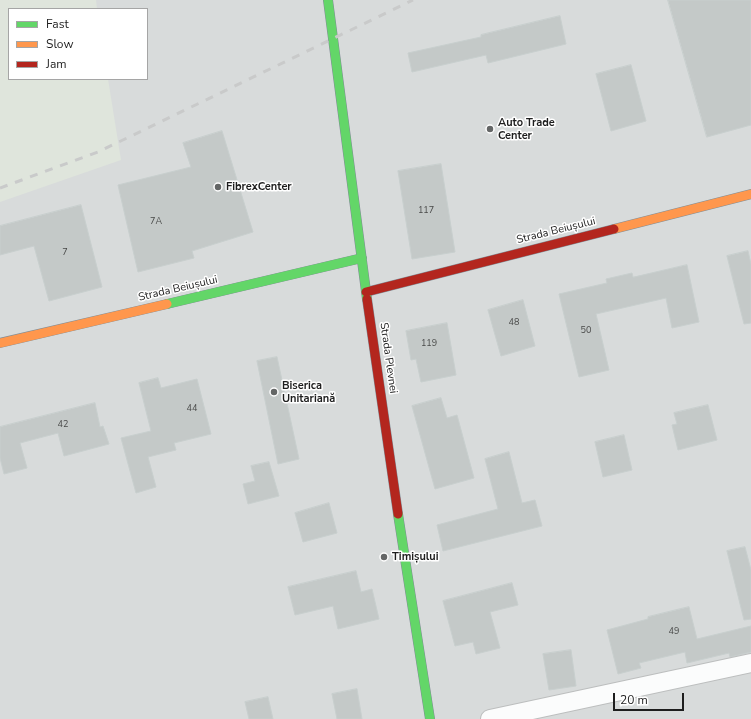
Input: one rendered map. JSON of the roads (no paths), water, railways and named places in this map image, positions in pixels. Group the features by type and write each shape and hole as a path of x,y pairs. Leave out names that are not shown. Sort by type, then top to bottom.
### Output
{"street":[{"name":"Strada Plevnei","path":"328,0 366,292 430,719"},
{"name":"Strada Beiușului","path":"366,292 751,194"},
{"name":"Strada Beiușului","path":"0,343 362,258"},
{"path":"490,719 751,664"}],"railway":[{"path":"0,188 98,152 413,0"}],"place":[{"name":"Auto Trade Center","path":"490,129"},
{"name":"FibrexCenter","path":"218,187"},
{"name":"Biserica Unitariană","path":"274,392"},
{"name":"Timișului","path":"384,557"}]}
